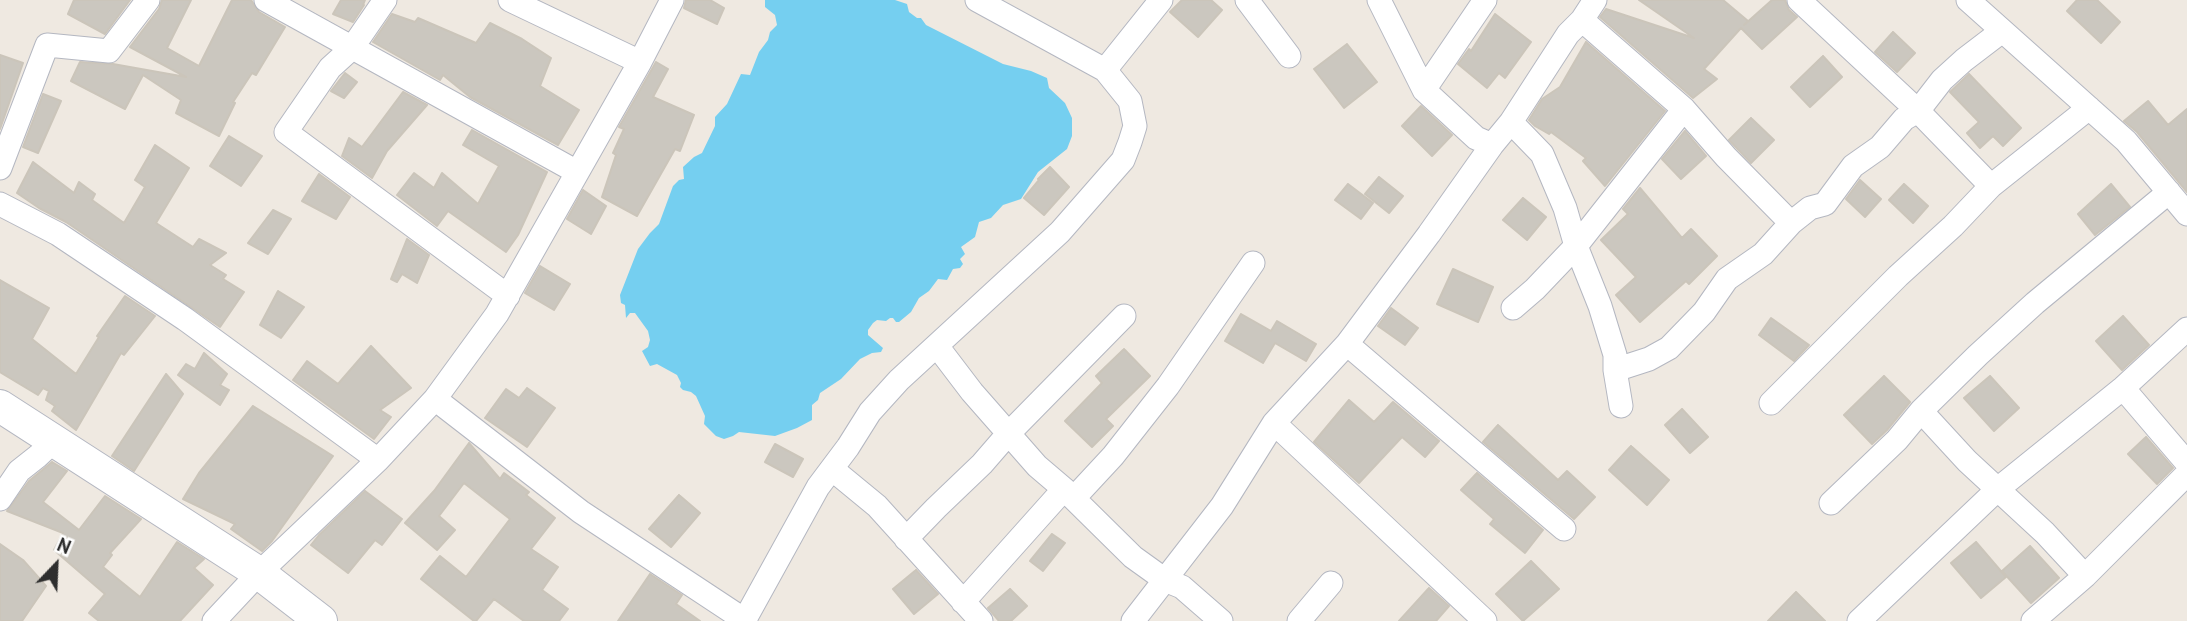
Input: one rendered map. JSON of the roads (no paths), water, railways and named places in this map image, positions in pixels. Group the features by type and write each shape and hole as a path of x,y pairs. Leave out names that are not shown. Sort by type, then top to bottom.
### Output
{"street":[{"path":"0,168 47,45 109,51 148,0"},
{"path":"266,0 577,172"},
{"path":"385,0 352,48 330,68 286,132 508,296"},
{"path":"510,0 640,62"},
{"path":"214,621 259,573 378,460 435,399 508,296 672,0"},
{"path":"435,399 581,512 745,621 818,487 870,412 899,380 1060,232 1123,160 1135,126 1130,101 1105,70 978,0"},
{"path":"1105,70 1161,0"},
{"path":"1247,0 1289,55"},
{"path":"1379,0 1424,90 1476,138 1492,145"},
{"path":"1424,90 1485,0"},
{"path":"1133,621 1222,506 1275,424 1347,344 1429,234 1511,122 1568,34 1582,20 1595,0"},
{"path":"1799,0 1918,111 1991,186"},
{"path":"1968,0 2126,141 2187,214"},
{"path":"1582,20 1684,109 1726,157 1791,223"},
{"path":"1615,370 1649,359 1669,348 1704,312 1727,279 1763,254 1791,223 1810,208 1825,204 1853,166 1880,147 1904,119 1918,111 1942,80 2002,31"},
{"path":"1771,403 1991,186 2089,108"},
{"path":"1513,309 1576,246 1684,109"},
{"path":"1511,122 1542,154 1565,208 1615,355 1621,406"},
{"path":"1831,503 1897,440 1921,411 1978,355 2035,303 2169,192"},
{"path":"0,204 58,234 186,319 378,460"},
{"path":"962,602 1069,493 1113,456 1168,386 1253,263"},
{"path":"906,539 1124,316"},
{"path":"1859,621 1999,488 2123,388 2187,329"},
{"path":"1347,344 1564,529"},
{"path":"937,346 972,392 1037,466 1069,493 1133,557 1165,580 1182,587 1221,621"},
{"path":"2123,388 2187,464"},
{"path":"0,406 259,573 321,621"},
{"path":"1921,411 1967,461 1999,488 2085,576"},
{"path":"1275,424 1485,621"},
{"path":"0,499 19,471 55,440"},
{"path":"832,469 877,506 981,621"},
{"path":"2033,621 2085,576 2187,474"},
{"path":"1300,621 1331,583"}],"water":[{"path":"765,0 895,0 907,4 909,12 921,18 926,25 1003,64 1047,78 1049,88 1065,103 1072,118 1072,136 1067,149 1038,172 1021,199 1003,205 991,218 979,222 975,237 961,247 965,254 960,259 963,264 960,268 953,269 947,280 938,279 929,291 919,298 911,312 899,322 890,318 873,323 868,335 883,348 881,352 860,359 841,379 820,393 818,400 812,405 812,420 775,436 739,432 724,439 716,436 704,424 705,416 696,396 680,387 677,375 657,364 650,366 642,351 648,347 648,331 635,313 630,313 626,318 625,305 621,303 620,295 638,249 659,224 673,186 684,179 683,167 702,153 715,126 715,117 727,104 741,74 750,75 759,52 777,25 775,15 765,7"}]}
